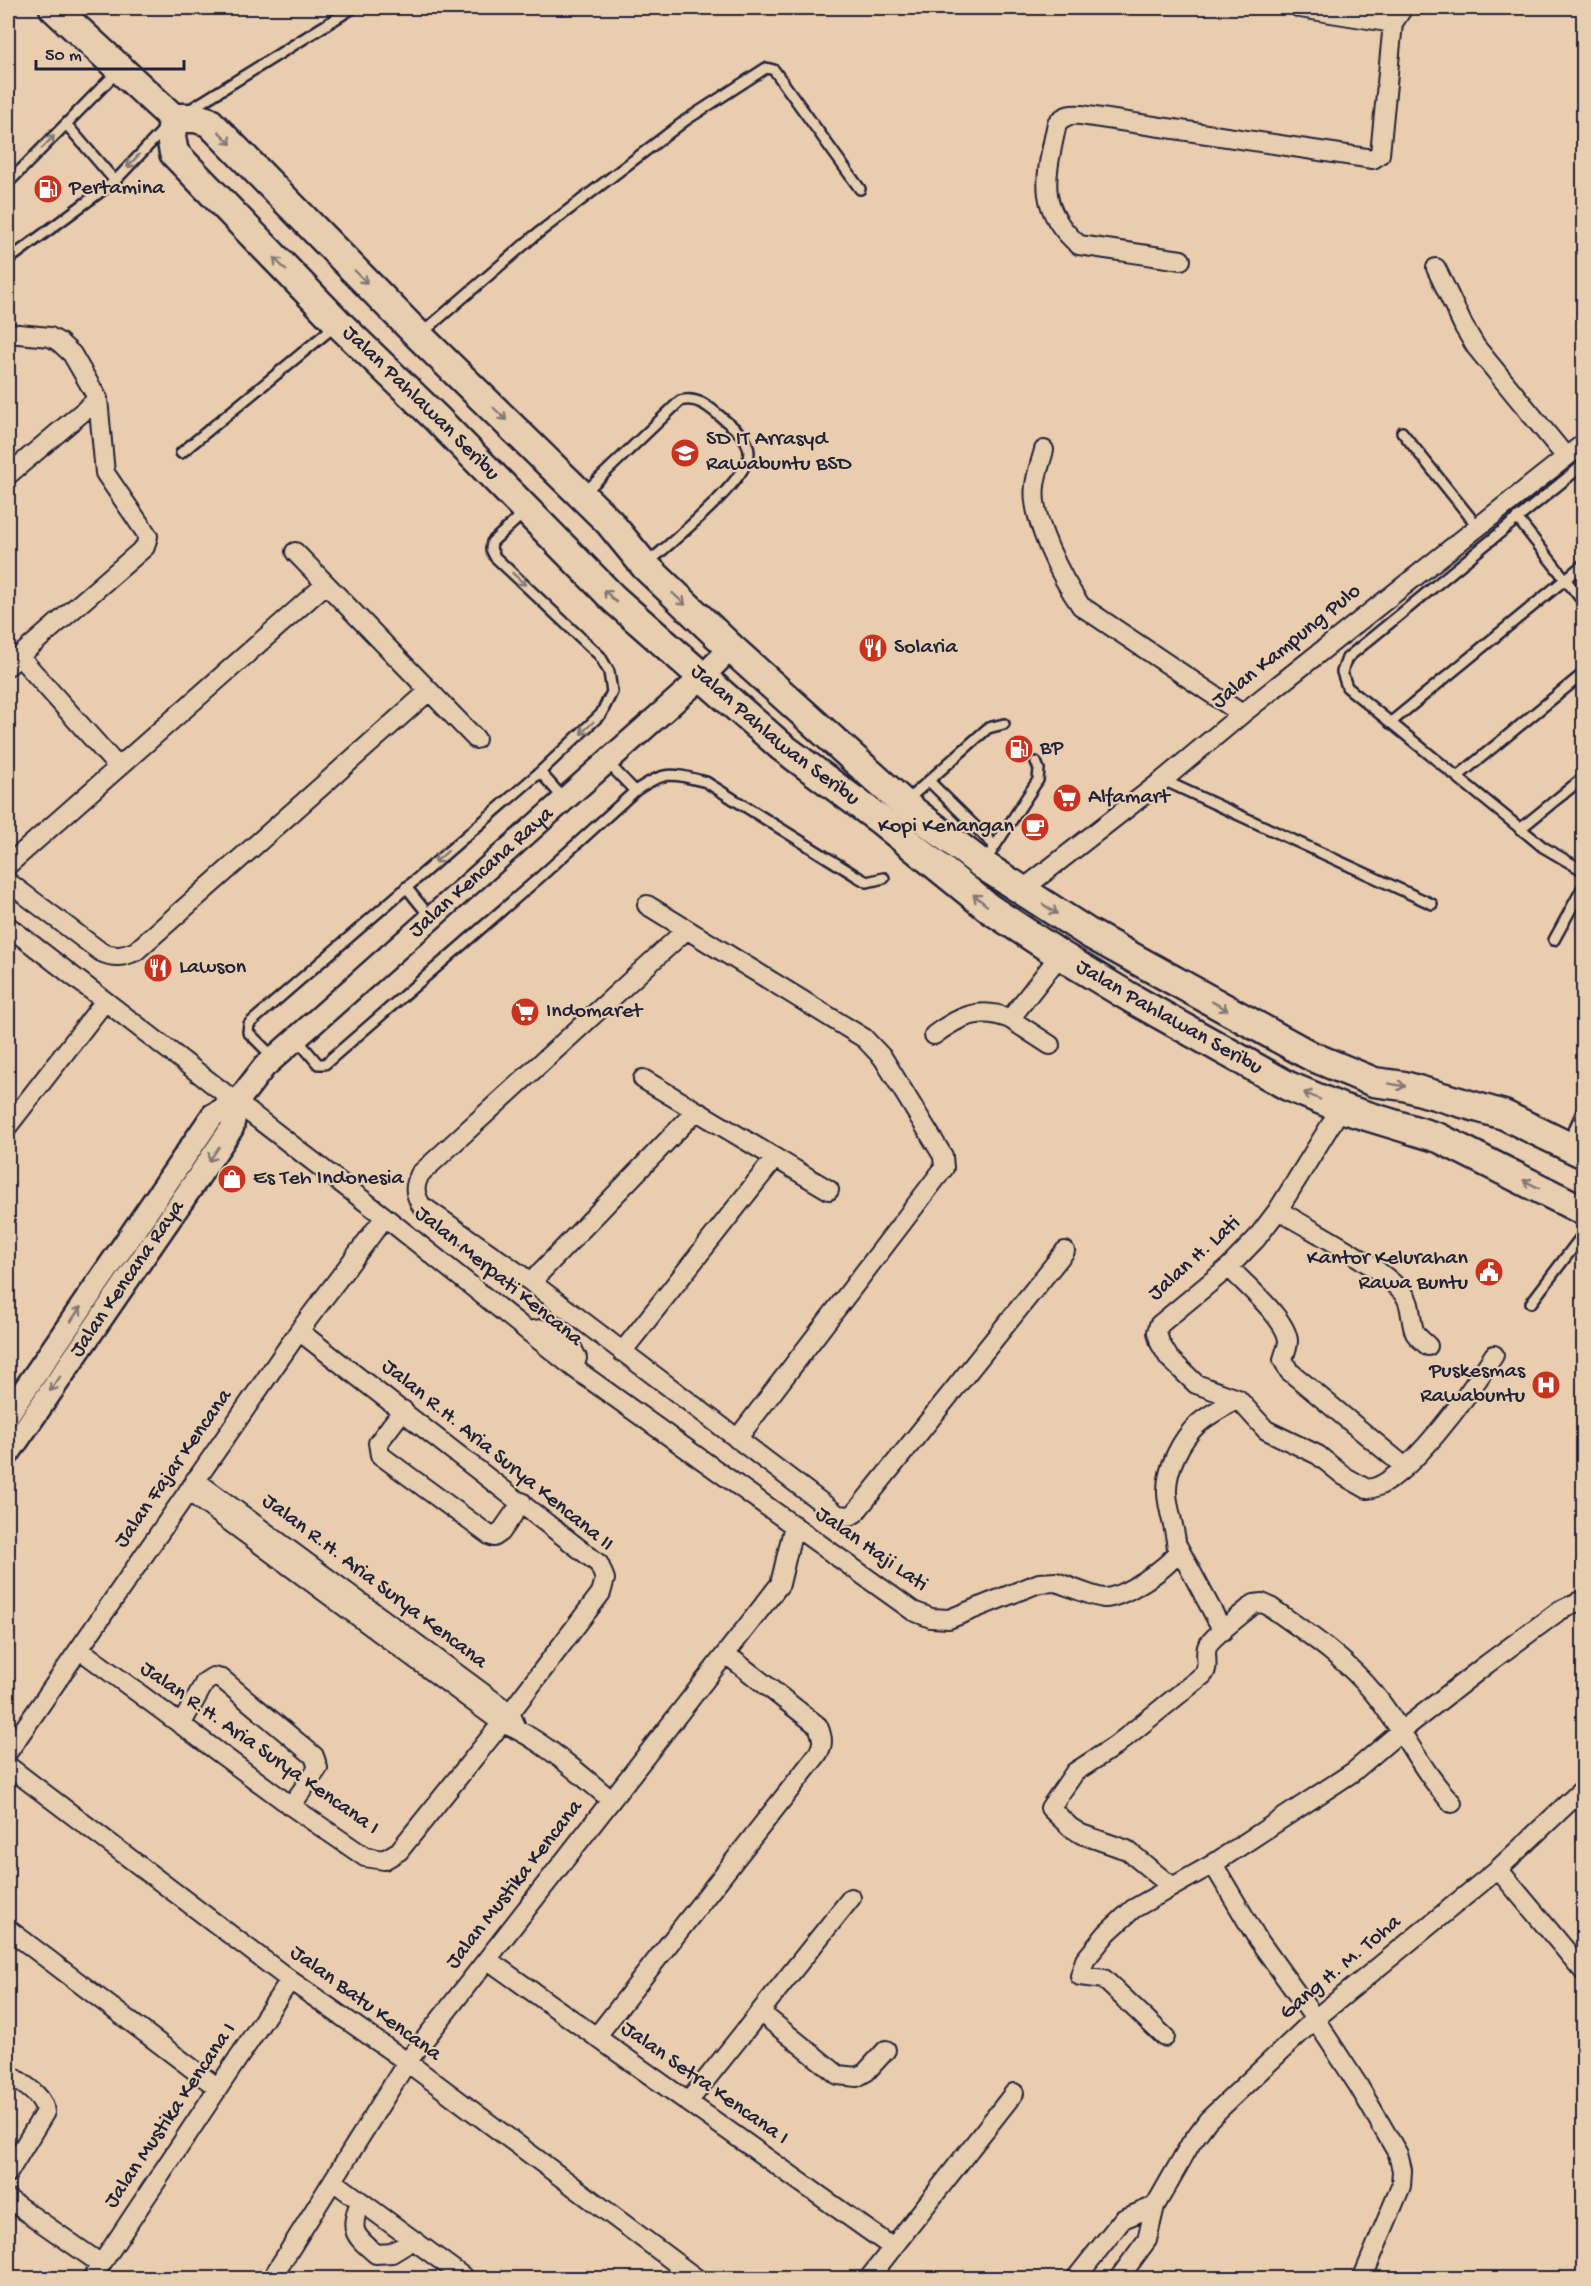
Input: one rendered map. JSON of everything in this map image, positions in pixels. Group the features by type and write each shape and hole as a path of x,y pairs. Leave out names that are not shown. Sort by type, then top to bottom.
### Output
{"main road":[{"path":"54,8 173,118"},
{"name":"Jalan Pahlawan Seribu","path":"1576,1150 1504,1115 1404,1086 1374,1082 1311,1056 1090,934 1022,890 989,856 904,804 731,648 645,566 609,522 419,336 209,122 196,118 173,118 171,137 174,153 338,323 614,599 782,747 879,819 990,909 1131,998 1288,1086 1341,1108 1439,1138 1584,1211"},
{"path":"1238,1057 1239,1040 1249,1031 1259,1028"}],"street":[{"path":"1181,260 1079,245 1069,237 1053,213 1048,199 1046,180 1057,123 1062,117 1070,114 1082,115 1373,159 1380,154 1398,15 1300,8"},
{"path":"1436,268 1476,347 1566,457"},
{"path":"8,333 35,334 50,338 59,342 72,354 98,399 105,473 146,530 145,547 13,661 118,768"},
{"path":"8,475 98,399"},
{"name":"Jalan Kampung Pulo","path":"1022,890 1584,443"},
{"path":"1044,450 1034,488 1038,514 1049,548 1081,606 1242,714"},
{"path":"295,552 476,739"},
{"path":"8,865 326,584"},
{"name":"Jalan Kencana Raya","path":"8,1454 232,1128 237,1102 256,1075 273,1057 702,677 731,648"},
{"path":"8,882 101,952 113,957 125,956 136,951 429,691"},
{"path":"647,905 870,1043 883,1058 945,1162 941,1172 737,1439"},
{"name":"Jalan Merpati Kencana","path":"8,926 385,1217 574,1368 794,1525"},
{"path":"686,930 420,1174 414,1186 415,1195 421,1205 531,1282 838,1515 850,1516 855,1513 1065,1251"},
{"path":"1010,1019 1060,955"},
{"path":"10,1118 105,1001"},
{"path":"934,1035 956,1019 980,1014 999,1014 1050,1045"},
{"path":"642,1079 829,1190"},
{"name":"Jalan Kencana Raya","path":"8,1414 213,1115 237,1102"},
{"name":"Jalan H. Lati","path":"1341,1108 1278,1210 1256,1239 1229,1268 1159,1325 1157,1332 1160,1343 1169,1358 1196,1383 1238,1398 1266,1430 1318,1455 1344,1476 1367,1490 1383,1486 1405,1467 1465,1398 1494,1355"},
{"path":"531,1282 696,1111"},
{"path":"622,1352 776,1158"},
{"path":"1278,1210 1355,1257 1404,1294 1410,1303 1416,1334 1428,1346"},
{"name":"Jalan Fajar Kencana","path":"8,1752 299,1331 385,1217"},
{"path":"1229,1268 1280,1321 1287,1337 1288,1344 1283,1360 1288,1371 1405,1467"},
{"path":"561,1340 577,1319"},
{"path":"528,1331 549,1330 576,1353 574,1368"},
{"name":"Jalan R.H. Aria Surya Kencana II","path":"299,1331 599,1564 605,1580 601,1593 510,1722"},
{"path":"1222,1631 1177,1545 1167,1494 1174,1460 1190,1433 1199,1424 1238,1398"},
{"path":"403,1410 378,1443 380,1455 489,1536 494,1537 501,1532 522,1502"},
{"name":"Jalan R.H. Aria Surya Kencana","path":"192,1485 581,1775 611,1800"},
{"name":"Jalan Haji Lati","path":"794,1525 913,1611 931,1618 949,1618 1039,1583 1056,1582 1103,1598 1113,1597 1122,1594 1168,1564 1175,1558 1177,1545"},
{"name":"Jalan Mustika Kencana","path":"272,2278 407,2062 780,1584 794,1525"},
{"path":"1165,2037 1104,1979 1080,1976 1085,1960 1107,1933 1132,1909 1213,1864 1353,1773 1401,1731 1487,1664 1550,1618 1584,1599"},
{"path":"1172,1887 1127,1850 1081,1834 1050,1808 1075,1772 1115,1746 1203,1675 1206,1672 1207,1646 1254,1604 1262,1603 1269,1606 1331,1650 1372,1690 1435,1786 1452,1803"},
{"name":"Jalan R.H. Aria Surya Kencana I","path":"79,1649 291,1806 365,1857 384,1860 399,1851 510,1722"},
{"path":"596,2037 823,1745 822,1734 818,1726 726,1654"},
{"path":"181,1725 205,1682 213,1677 222,1679 314,1756 318,1762 318,1768 291,1806"},
{"name":"Jalan Batu Kencana","path":"8,1766 290,1980 407,2062 696,2278"},
{"name":"Gang H. M. Toha","path":"1119,2278 1148,2240 1155,2206 1191,2143 1208,2120 1315,2019 1498,1869 1584,1788"},
{"path":"1213,1864 1257,1938 1315,2019 1358,2085 1398,2154 1402,2170 1401,2186 1363,2277"},
{"path":"1498,1869 1584,1971"},
{"path":"688,2102 851,1898"},
{"path":"8,1929 218,2088"},
{"name":"Jalan Setra Kencana I","path":"488,1960 892,2247"},
{"name":"Jalan Mustika Kencana I","path":"97,2271 290,1980"},
{"path":"760,2012 838,2075 857,2077 866,2072 886,2050"},
{"path":"8,2073 39,2097 45,2105 45,2112 8,2174"},
{"path":"868,2278 1014,2092"},
{"path":"333,2181 465,2278"},
{"path":"8,2199 97,2271"},
{"path":"360,2200 352,2223 359,2240 376,2254 392,2253 413,2240"},
{"path":"1076,2278 1123,2219 1155,2206"}],"lane":[{"path":"8,256 15,255 115,181 173,118 262,66 353,8"},
{"path":"419,336 542,229 686,120 766,68 774,70 860,189"},
{"path":"8,183 119,70"},
{"path":"66,124 115,181"},
{"path":"182,453 338,323"},
{"path":"582,495 680,401 694,399 708,406 743,437 750,453 748,463 732,485 645,566"},
{"path":"1402,432 1478,527"},
{"path":"1584,464 1347,658 1342,672 1347,687 1390,723 1543,848 1584,871"},
{"path":"273,1057 248,1032 249,1024 540,772 601,714 612,692 609,672 600,656 495,557 491,549 492,542 527,510"},
{"path":"1517,518 1584,603"},
{"path":"1390,723 1584,564"},
{"path":"1457,777 1584,673"},
{"path":"904,804 988,728 1004,724"},
{"path":"607,762 635,791"},
{"path":"930,782 989,856 1038,780 1039,769 1036,762"},
{"path":"540,772 564,799"},
{"path":"296,1037 318,1064 323,1065 530,886 635,791 665,774 706,782 867,882 884,878"},
{"path":"1520,829 1584,777"},
{"path":"1163,780 1432,904"},
{"path":"1554,940 1584,885"},
{"path":"406,887 431,918"},
{"path":"1576,1150 1584,1107"},
{"path":"1531,1303 1584,1233"}],"place":[{"name":"Pertamina","path":"48,189"},
{"name":"SD IT Arrasyd Rawabuntu BSD","path":"685,453"},
{"name":"Solaria","path":"873,648"},
{"name":"BP","path":"1019,749"},
{"name":"Alfamart","path":"1067,798"},
{"name":"Kopi Kenangan","path":"1035,827"},
{"name":"Lawson","path":"158,968"},
{"name":"Indomaret","path":"525,1012"},
{"name":"Es Teh Indonesia","path":"232,1179"},
{"name":"Kantor Kelurahan Rawa Buntu","path":"1489,1272"},
{"name":"Puskesmas Rawabuntu","path":"1546,1385"}]}
